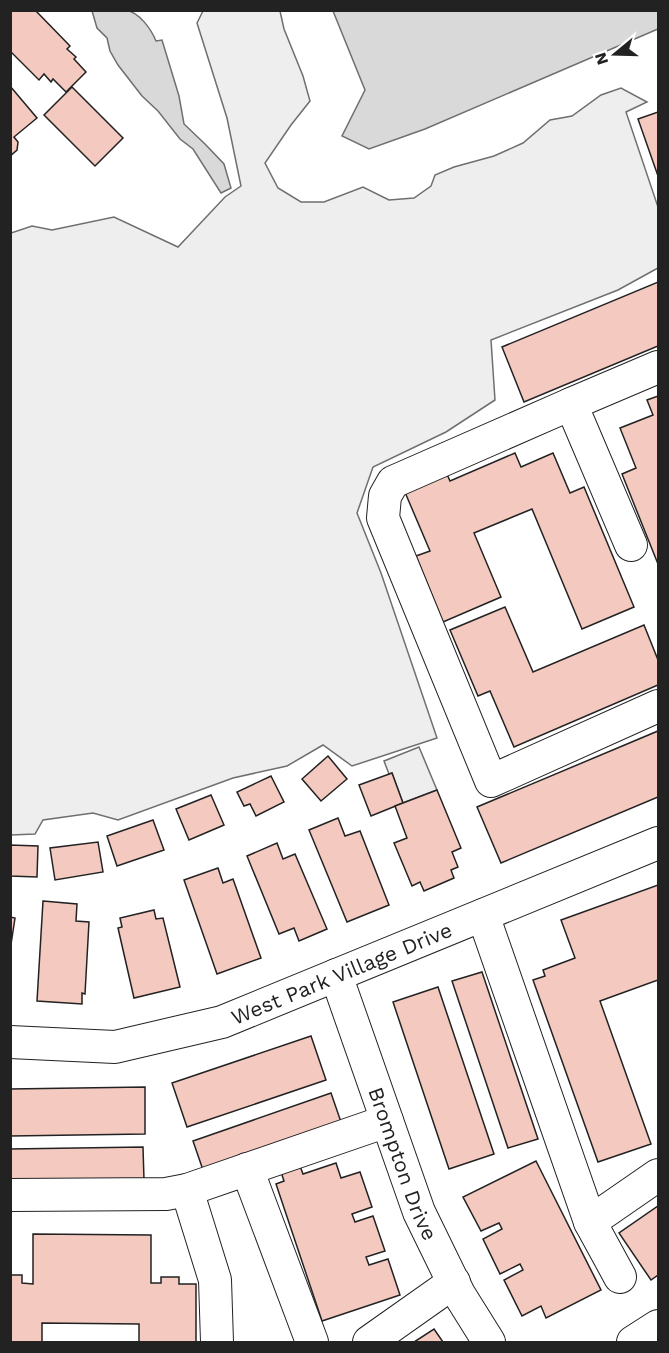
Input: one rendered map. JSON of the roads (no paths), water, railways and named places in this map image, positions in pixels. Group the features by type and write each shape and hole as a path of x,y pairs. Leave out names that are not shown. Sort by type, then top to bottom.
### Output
{"street":[{"path":"658,367 393,482 385,496 383,518 491,781 658,706"},
{"path":"571,404 631,545"},
{"name":"West Park Village Drive","path":"10,1042 115,1047 222,1022 658,843"},
{"path":"483,915 590,1222 620,1277"},
{"name":"Brompton Drive","path":"336,975 419,1212 459,1294 489,1342"},
{"path":"10,1195 166,1194 187,1190 387,1120"},
{"path":"247,1169 312,1342"},
{"path":"590,1222 658,1175"},
{"path":"187,1190 215,1280 217,1342"},
{"path":"369,1342 454,1282"},
{"path":"633,1342 658,1326"}]}
